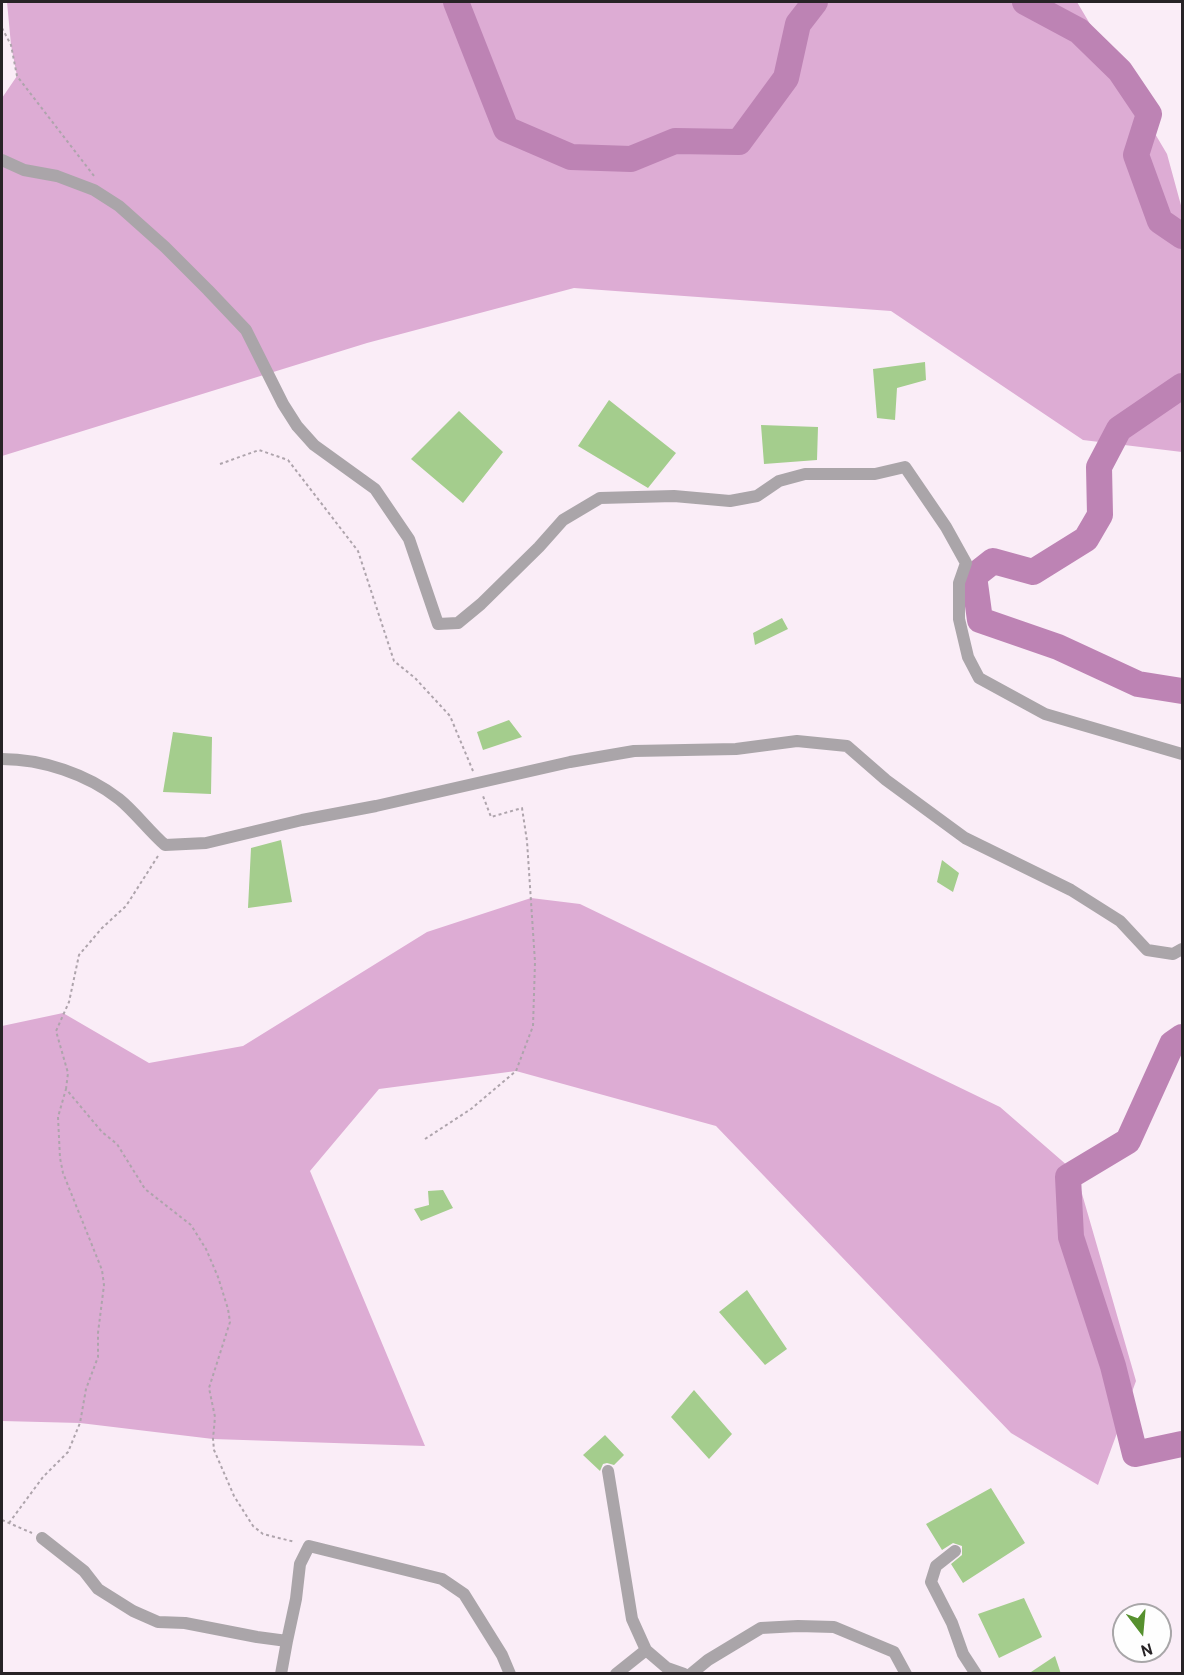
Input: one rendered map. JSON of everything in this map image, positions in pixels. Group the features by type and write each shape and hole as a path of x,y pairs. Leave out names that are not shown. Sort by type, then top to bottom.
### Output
{"street":[{"path":"2,160 24,170 57,176 94,190 119,206 165,247 231,314 246,330 283,404 297,426 314,445 375,489 410,539 438,624 458,623 481,604 563,520 600,498 674,496 730,501 756,496 779,481 805,474 875,474 905,467 946,527 966,563 959,583 958,619 968,657 979,678 1045,714 1182,754"},
{"path":"2,759 47,765 88,780 119,800 165,845 206,843 570,762 634,751 736,749 797,741 847,746 886,780 965,838 1071,890 1120,921 1147,950 1173,954 1182,949"},
{"path":"608,1471 632,1619 646,1650 667,1668 684,1674"},
{"path":"42,1538 84,1571 98,1589 133,1611 158,1622 185,1623 288,1641"},
{"path":"281,1674 300,1564 309,1546 442,1579 464,1594 502,1655 510,1674"},
{"path":"955,1551 936,1566 932,1582 952,1623 963,1654 976,1674"},
{"path":"691,1674 708,1660 761,1628 798,1626 834,1628 894,1652 906,1674"},
{"path":"616,1674 646,1650"}],"path":[{"path":"2,28 11,45 17,76 97,179"},
{"path":"220,464 259,450 288,460 358,551 394,661 415,678 450,716 491,817 522,808 527,841 535,962 533,1026 516,1071 471,1109 425,1139"},
{"path":"9,1523 43,1477 68,1452 80,1423 86,1389 98,1357 98,1333 104,1285 102,1270 61,1166 58,1117 68,1073 56,1031 69,1002 79,955 102,928 126,906 165,845"},
{"path":"66,1089 102,1132 117,1144 145,1189 191,1225 206,1249 224,1296 230,1322 209,1388 215,1417 214,1450 234,1496 253,1526 263,1534 309,1546"},
{"path":"2,1520 42,1538"}],"shaded area":[{"path":"7,2 1077,2 1167,154 1182,209 1182,452 1083,440 891,311 574,288 367,343 2,456 2,98 17,76"},
{"path":"531,898 580,904 1000,1107 1076,1173 1136,1381 1098,1485 1011,1433 716,1126 516,1071 379,1089 310,1171 425,1446 213,1439 80,1423 2,1421 2,1026 63,1013 149,1063 243,1046 427,932"}],"building":[{"path":"925,362 926,380 897,388 895,420 877,418 873,369"},
{"path":"609,400 676,453 648,488 578,446"},
{"path":"459,411 503,452 463,503 411,459"},
{"path":"761,425 818,427 817,460 764,464"},
{"path":"782,618 788,629 755,645 753,633"},
{"path":"509,720 522,737 483,750 477,732"},
{"path":"173,732 212,737 211,794 163,792"},
{"path":"281,840 292,902 248,908 251,848"},
{"path":"942,860 959,873 953,892 937,882"},
{"path":"443,1190 453,1208 421,1221 414,1209 429,1205 428,1191"},
{"path":"747,1290 787,1349 765,1365 719,1312"},
{"path":"694,1390 732,1434 709,1459 671,1417"},
{"path":"605,1435 624,1455 614,1465 603,1464 600,1471 583,1455"},
{"path":"991,1488 1025,1543 963,1583 951,1564 962,1555 962,1546 953,1543 942,1550 926,1524"},
{"path":"1024,1598 1042,1637 999,1658 978,1614"},
{"path":"1055,1656 1061,1674 1028,1674"}],"waterway":[{"path":"456,2 506,129 571,157 631,159 675,141 739,142 786,78 798,24 815,2"},
{"path":"1025,2 1079,31 1120,71 1149,114 1136,155 1160,221 1182,236"},
{"path":"1182,386 1119,429 1099,467 1100,515 1086,539 1033,572 993,561 974,576 980,620 1058,647 1138,684 1182,691"},
{"path":"1182,1037 1172,1044 1128,1141 1068,1177 1071,1237 1113,1366 1135,1454 1182,1444"}]}
